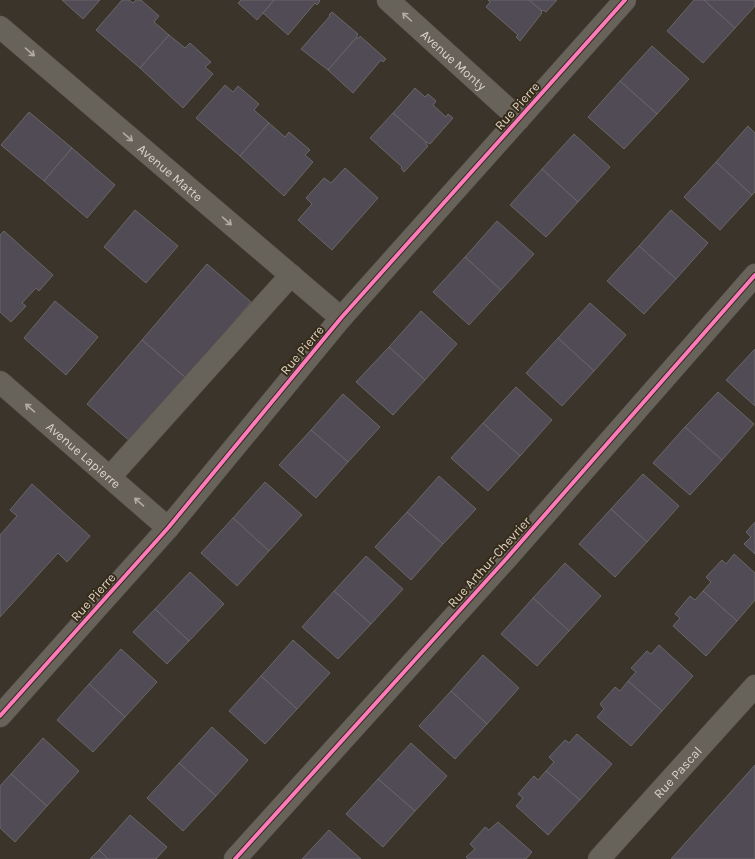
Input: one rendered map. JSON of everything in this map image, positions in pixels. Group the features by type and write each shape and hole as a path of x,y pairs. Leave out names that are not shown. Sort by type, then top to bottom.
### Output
{"street":[{"name":"Avenue Monty","path":"388,0 519,119"},
{"name":"Rue Pierre","path":"4,704 168,528 341,318 625,0"},
{"name":"Avenue Matte","path":"0,27 341,318"},
{"path":"110,476 291,276"},
{"name":"Rue Arthur-Chevrier","path":"235,859 507,558 755,276"},
{"name":"Avenue Lapierre","path":"0,382 110,476 168,528"},
{"name":"Rue Pascal","path":"599,859 754,688"}],"building":[{"path":"62,0 100,0 83,19"},
{"path":"122,0 129,0 133,3 136,0 141,0 159,16 154,22 169,35 140,68 96,30"},
{"path":"241,0 274,0 257,20 238,3"},
{"path":"274,0 320,1 317,5 315,3 288,35 263,13"},
{"path":"488,0 529,0 542,11 542,13 520,41 516,37 518,35 486,7 490,2"},
{"path":"529,0 557,0 546,12 543,10 542,11"},
{"path":"694,0 704,0 735,28 703,63 667,31"},
{"path":"704,0 755,0 755,6 735,28"},
{"path":"332,12 358,34 328,70 301,49"},
{"path":"169,35 185,48 190,43 211,62 205,67 213,74 183,108 140,68"},
{"path":"360,36 386,59 383,62 381,60 353,93 328,70 356,38 359,38"},
{"path":"652,46 689,79 657,114 620,81"},
{"path":"620,81 657,114 624,149 588,117"},
{"path":"225,85 233,92 238,86 259,104 254,110 269,123 240,156 196,118"},
{"path":"415,88 425,97 428,94 436,101 433,105 446,117 448,114 453,118 430,144 393,113"},
{"path":"29,112 72,148 44,181 1,145"},
{"path":"393,113 426,142 428,146 404,172 401,168 402,167 370,138"},
{"path":"269,123 285,137 289,132 310,150 305,155 313,162 284,196 240,156"},
{"path":"748,126 755,133 755,192 752,195 716,162"},
{"path":"574,134 610,167 578,202 542,169"},
{"path":"72,148 115,185 87,218 44,181"},
{"path":"716,162 752,195 720,230 684,197"},
{"path":"345,168 378,198 332,250 298,220 312,204 306,198 324,178 331,183"},
{"path":"542,169 578,202 546,237 510,205"},
{"path":"135,210 178,246 146,283 104,247"},
{"path":"671,210 708,243 676,279 639,246"},
{"path":"497,221 534,254 501,290 465,257"},
{"path":"4,231 53,275 39,291 36,288 22,303 26,306 11,322 0,312 0,235"},
{"path":"639,246 676,279 644,314 607,281"},
{"path":"465,257 501,290 469,325 433,292"},
{"path":"207,264 251,302 186,378 142,340"},
{"path":"55,301 98,337 66,375 24,338"},
{"path":"590,303 626,335 594,371 558,338"},
{"path":"421,311 457,344 425,380 389,347"},
{"path":"558,338 594,371 562,406 526,373"},
{"path":"142,340 186,378 131,442 87,404"},
{"path":"389,347 425,380 393,415 356,382"},
{"path":"755,349 755,406 726,380"},
{"path":"516,387 552,420 520,456 483,423"},
{"path":"718,392 754,424 722,460 685,427"},
{"path":"343,394 380,427 348,462 311,430"},
{"path":"483,423 520,456 488,491 451,458"},
{"path":"685,427 722,460 690,495 653,463"},
{"path":"311,430 348,462 316,498 279,465"},
{"path":"643,474 679,506 647,542 611,509"},
{"path":"439,476 476,509 443,544 407,512"},
{"path":"265,482 302,515 269,551 233,518"},
{"path":"32,484 90,536 67,562 58,553 0,617 0,535 17,516 10,510"},
{"path":"611,509 647,542 615,577 579,544"},
{"path":"407,512 443,544 411,580 375,547"},
{"path":"233,518 269,551 237,586 201,553"},
{"path":"755,522 755,554 744,544 751,537 746,532"},
{"path":"734,554 755,573 755,600 737,621 703,591 711,582 706,577 722,560 726,564"},
{"path":"366,556 403,589 371,624 334,591"},
{"path":"565,563 601,596 569,631 533,598"},
{"path":"190,572 224,604 189,641 155,609"},
{"path":"334,591 371,624 338,659 302,627"},
{"path":"703,591 737,621 706,656 673,626 680,618 675,614 690,596 695,600"},
{"path":"533,598 569,631 537,666 501,634"},
{"path":"155,609 189,641 167,664 133,632"},
{"path":"293,640 330,673 297,709 261,676"},
{"path":"659,645 693,676 662,711 628,681 636,672 631,668 647,651 651,654"},
{"path":"121,649 157,682 125,717 89,684"},
{"path":"483,655 519,688 487,724 451,691"},
{"path":"261,676 297,709 265,744 229,711"},
{"path":"628,681 662,711 631,746 597,717 604,709 600,704 615,687 620,691"},
{"path":"89,684 125,717 93,752 57,720"},
{"path":"451,691 487,724 455,759 419,726"},
{"path":"212,727 248,760 216,796 179,763"},
{"path":"577,734 612,764 580,800 546,771 554,762 549,757 565,740 569,743"},
{"path":"43,738 79,771 47,806 11,774"},
{"path":"411,743 447,776 415,811 378,779"},
{"path":"179,763 216,796 183,831 147,798"},
{"path":"755,765 755,859 671,859"},
{"path":"546,771 580,800 548,835 516,806 523,798 518,794 534,776 538,780"},
{"path":"11,774 47,806 15,842 0,828 0,786"},
{"path":"378,779 415,811 383,847 346,814"},
{"path":"130,815 167,847 156,859 108,859 99,850"},
{"path":"498,822 532,852 526,859 468,859 466,857 475,849 470,844 485,827 489,830"},
{"path":"329,830 361,859 302,859"},
{"path":"99,850 108,859 90,859"}],"cycle path":[{"path":"0,716 168,528 341,318 625,0"},
{"path":"235,859 507,558 755,275"}]}
